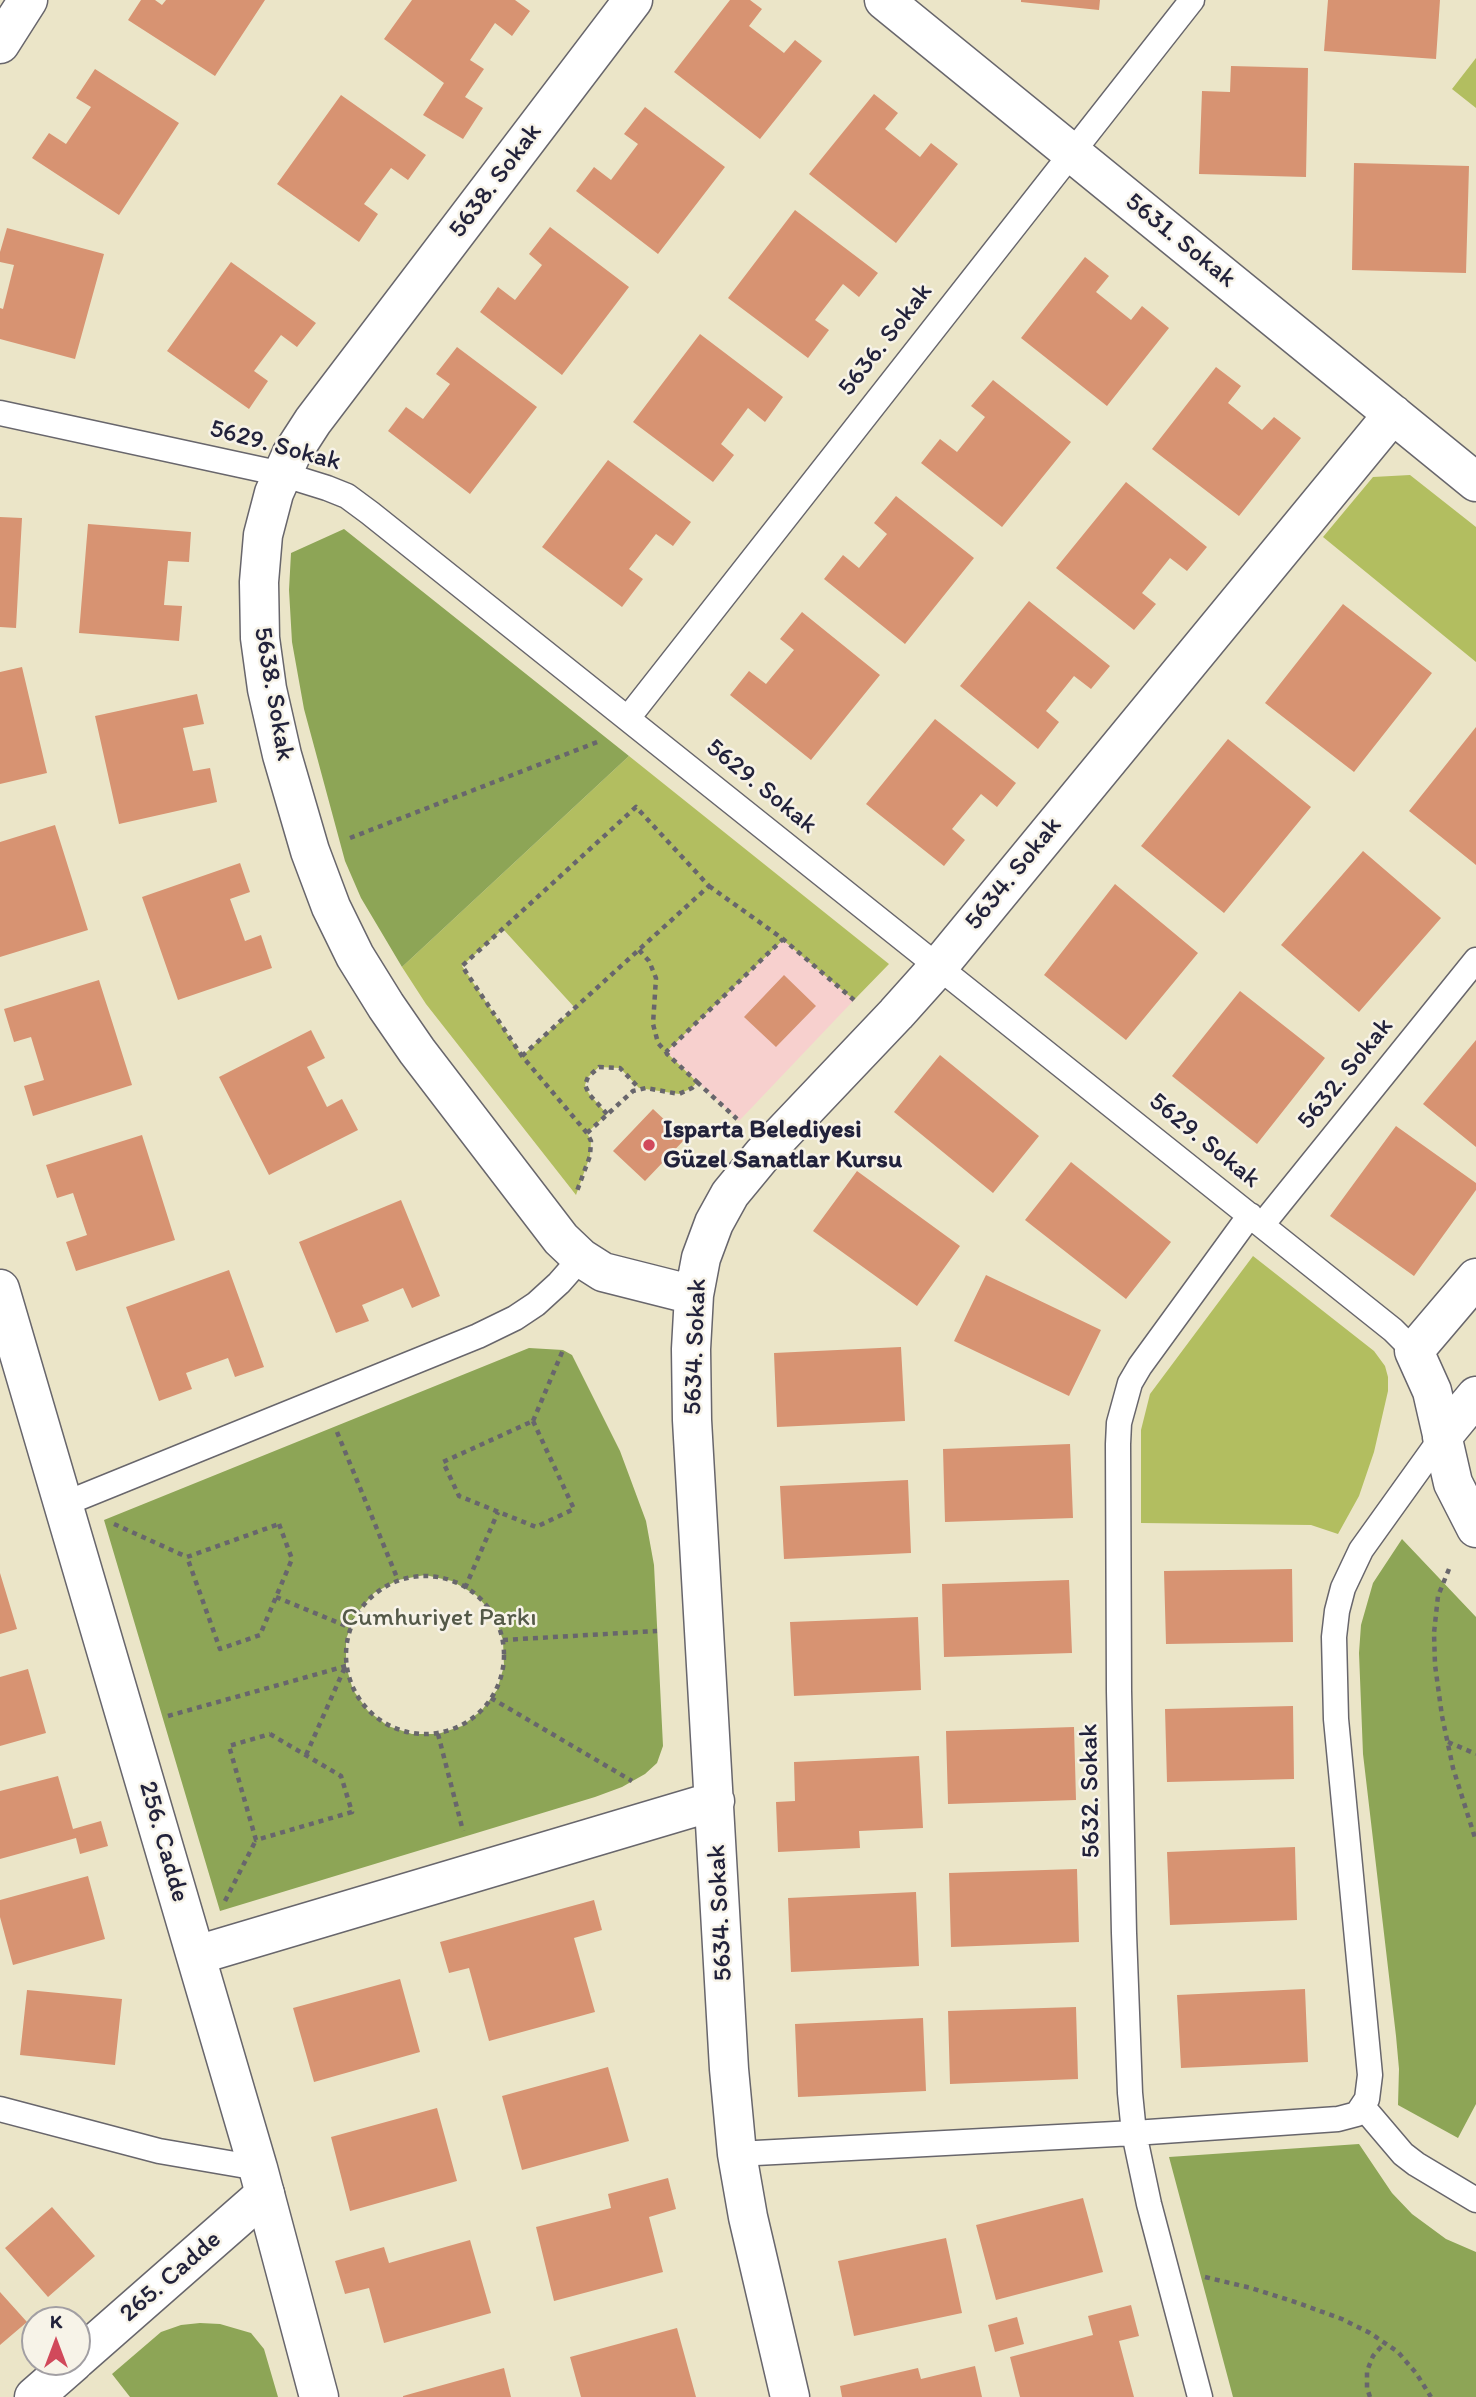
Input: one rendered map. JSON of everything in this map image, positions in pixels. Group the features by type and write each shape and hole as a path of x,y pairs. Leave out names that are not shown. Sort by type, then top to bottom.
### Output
{"street":[{"path":"0,44 28,0"},
{"name":"5638. Sokak","path":"633,0 313,421 291,455 274,494 263,535 259,582 260,638 267,689 282,755 314,863 331,907 355,956 386,1006 417,1051 561,1239 581,1258 603,1272 694,1294"},
{"name":"5631. Sokak","path":"884,0 1476,482"},
{"name":"5634. Sokak","path":"790,2397 748,2217 737,2154 729,2069 692,1420 691,1349 694,1294 705,1246 730,1194 763,1154 939,966 1393,414"},
{"path":"1476,1278 1414,1351 1432,1391 1453,1483 1476,1528"},
{"name":"256. Cadde","path":"0,1289 197,1955 262,2181 319,2397"},
{"path":"1442,1437 1476,1396"},
{"path":"197,1955 715,1801"},
{"name":"265. Cadde","path":"91,2346 262,2181"},
{"name":"265. Cadde","path":"34,2397 58,2376"}],"lane":[{"name":"5636. Sokak","path":"628,718 1192,0"},
{"name":"5629. Sokak","path":"0,413 282,474 347,496 1394,1330 1414,1351"},
{"name":"5632. Sokak","path":"1200,2397 1149,2204 1134,2133 1124,1933 1119,1691 1119,1423 1130,1382 1140,1366 1256,1220 1476,960"},
{"path":"64,1504 490,1330 536,1304 581,1258"},
{"path":"737,2154 1134,2133 1338,2119 1357,2114 1363,2107 1370,2088 1370,2075 1336,1718 1334,1637 1337,1611 1343,1588 1361,1550 1442,1437"},
{"path":"1363,2107 1403,2154 1476,2200"},
{"path":"0,2109 262,2181"}],"path":[{"path":"339,842 607,738"},
{"path":"576,1195 590,1156 591,1141 522,1056 462,966 636,807 709,886 783,939 854,1000"},
{"path":"522,1056 709,886"},
{"path":"666,1052 783,939"},
{"path":"639,950 649,961 656,978 653,1024 658,1043 739,1121"},
{"path":"607,1114 589,1094 585,1085 588,1077 598,1067 620,1068 639,1088"},
{"path":"587,1133 639,1088 679,1094 692,1088 697,1082"},
{"path":"533,1421 574,1510 536,1527 459,1496 443,1462 533,1421 563,1350"},
{"path":"335,1427 398,1580"},
{"path":"465,1588 498,1512"},
{"path":"104,1520 187,1557 279,1524 292,1559 260,1635 220,1649 187,1557"},
{"path":"1449,1569 1438,1596 1434,1633 1435,1665 1453,1768 1476,1841"},
{"path":"425,1576 452,1581 476,1595 494,1615 503,1640 504,1666 497,1690 482,1710 462,1726 438,1734 412,1734 388,1726 368,1711 353,1690 346,1667 346,1639 356,1614 374,1593 398,1580 425,1576"},
{"path":"276,1597 351,1628"},
{"path":"503,1640 657,1631"},
{"path":"162,1717 346,1667"},
{"path":"306,1755 346,1667"},
{"path":"491,1698 632,1782"},
{"path":"220,1912 256,1840 229,1746 270,1734 341,1776 352,1812 256,1840"},
{"path":"438,1734 465,1837"},
{"path":"1447,1741 1476,1754"},
{"path":"1201,2276 1251,2288 1342,2319 1398,2352 1431,2397"},
{"path":"1370,2397 1367,2371 1373,2356 1385,2342"}],"shaded area":[{"path":"783,939 854,1000 739,1121 666,1052"}],"green space":[{"path":"1476,58 1476,108 1452,89"},
{"path":"1410,475 1476,527 1476,662 1323,537 1373,477"},
{"path":"344,529 629,756 402,967 361,898 345,861 304,709 292,642 289,590 291,553"},
{"path":"629,756 889,964 854,1000 783,940 666,1052 697,1082 692,1088 679,1094 639,1088 620,1068 599,1067 588,1077 585,1085 589,1094 607,1114 587,1133 591,1141 590,1156 576,1195 426,1004 402,967","holes":["503,929 575,1008 522,1056 462,966"]},
{"path":"1253,1256 1374,1351 1385,1366 1388,1391 1374,1452 1359,1496 1338,1534 1311,1525 1141,1523 1141,1430 1150,1394"},
{"name":"Cumhuriyet Parkı","path":"529,1348 563,1350 572,1355 620,1451 646,1521 654,1565 663,1746 657,1763 645,1774 622,1787 595,1797 220,1911 104,1520","holes":["425,1575 452,1581 476,1595 494,1615 503,1640 504,1666 497,1690 482,1710 462,1726 438,1734 412,1734 388,1726 368,1711 353,1690 346,1666 346,1639 356,1614 374,1593 398,1580"]},
{"path":"1402,1539 1476,1617 1476,2104 1458,2138 1398,2105 1396,2036 1363,1754 1359,1653 1361,1625 1373,1583"},
{"path":"1359,2144 1392,2193 1412,2214 1446,2239 1476,2252 1476,2397 1233,2397 1169,2157"},
{"path":"220,2324 251,2333 264,2349 278,2397 130,2397 112,2374 161,2332 181,2325"}],"building":[{"path":"141,0 155,0 162,5 166,0 265,0 215,76 128,20"},
{"path":"412,0 515,0 530,11 512,36 495,23 470,60 484,69 465,97 483,108 463,139 423,115 444,83 384,39"},
{"path":"730,0 750,0 762,9 749,26 784,53 795,40 822,61 760,139 674,72"},
{"path":"1021,0 1100,0 1099,10"},
{"path":"1328,0 1440,0 1436,59 1324,51"},
{"path":"1231,66 1308,68 1306,177 1199,174 1202,91 1230,92"},
{"path":"95,69 179,123 119,215 32,158 49,133 66,144 91,107 76,98"},
{"path":"874,94 898,113 885,129 920,157 931,143 958,164 896,243 809,174"},
{"path":"341,95 426,155 408,180 391,168 364,204 378,214 359,242 277,184"},
{"path":"645,107 725,167 658,254 576,191 594,167 611,180 638,144 624,134"},
{"path":"1354,163 1469,166 1466,273 1352,270"},
{"path":"795,210 878,273 859,297 843,284 815,320 829,330 808,358 728,298"},
{"path":"550,227 629,287 562,375 480,312 498,287 515,300 542,265 529,254"},
{"path":"7,228 104,254 75,359 0,339 0,308 3,309 14,265 0,262"},
{"path":"1085,257 1109,276 1096,292 1131,320 1142,306 1169,328 1107,406 1021,338"},
{"path":"231,262 316,323 297,347 281,335 254,371 268,381 249,409 167,351"},
{"path":"700,334 783,397 765,422 748,408 721,444 734,455 713,482 633,422"},
{"path":"457,347 537,407 470,494 388,431 406,407 423,419 450,384 436,374"},
{"path":"1216,367 1241,386 1228,403 1262,430 1274,417 1301,438 1239,516 1152,449"},
{"path":"993,380 1071,442 1002,527 921,463 940,439 957,452 985,417 971,406"},
{"path":"608,460 691,522 673,546 656,534 629,569 643,579 622,607 542,547"},
{"path":"1126,482 1207,547 1187,571 1170,558 1142,593 1156,604 1134,630 1056,568"},
{"path":"896,496 974,558 905,644 824,579 843,555 859,568 887,534 874,523"},
{"path":"0,517 22,518 16,628 0,627"},
{"path":"88,524 191,532 189,562 168,561 164,605 182,606 179,641 79,633"},
{"path":"1029,601 1110,666 1091,689 1074,676 1046,711 1059,722 1038,749 960,686"},
{"path":"1343,604 1432,673 1354,772 1265,703"},
{"path":"802,612 880,675 811,760 730,695 749,671 766,684 794,650 780,639"},
{"path":"22,667 47,773 0,784 0,672"},
{"path":"197,694 204,724 183,728 193,771 210,768 217,802 119,824 95,716"},
{"path":"935,719 1016,783 997,807 981,794 952,829 965,840 944,866 866,804"},
{"path":"1476,727 1476,865 1409,811"},
{"path":"1228,739 1311,807 1224,913 1141,846"},
{"path":"55,825 88,930 0,957 0,842"},
{"path":"1363,851 1441,918 1359,1012 1281,945"},
{"path":"240,863 250,892 230,899 245,941 261,935 272,968 178,1000 142,897"},
{"path":"1115,884 1198,953 1126,1040 1044,975"},
{"path":"784,975 816,1006 776,1047 744,1017"},
{"path":"99,980 132,1085 33,1116 24,1086 44,1080 31,1037 14,1042 4,1009"},
{"path":"1240,991 1325,1058 1257,1144 1172,1076"},
{"path":"311,1030 325,1058 307,1067 327,1107 342,1099 358,1130 269,1175 219,1077"},
{"path":"1476,1040 1476,1147 1423,1104"},
{"path":"940,1055 1039,1136 993,1193 894,1112"},
{"name":"Isparta Belediyesi Güzel Sanatlar Kursu","path":"653,1109 685,1139 645,1181 613,1151"},
{"path":"1396,1126 1476,1183 1476,1190 1414,1276 1330,1216"},
{"path":"142,1135 175,1240 76,1271 66,1242 87,1235 73,1193 57,1198 46,1165"},
{"path":"1071,1162 1171,1242 1126,1299 1025,1220"},
{"path":"857,1171 960,1246 917,1306 813,1231"},
{"path":"401,1200 440,1296 412,1308 403,1288 362,1305 369,1321 336,1333 299,1242"},
{"path":"229,1270 264,1367 235,1377 228,1358 186,1373 192,1389 159,1401 126,1307"},
{"path":"986,1275 1101,1330 1069,1396 954,1341"},
{"path":"901,1347 905,1421 777,1427 774,1353"},
{"path":"1070,1444 1073,1518 945,1522 943,1449"},
{"path":"908,1480 911,1553 784,1559 780,1486"},
{"path":"1292,1569 1293,1642 1166,1644 1164,1571"},
{"path":"0,1573 17,1629 0,1634"},
{"path":"1069,1580 1072,1653 944,1657 942,1584"},
{"path":"918,1617 921,1690 794,1696 790,1622"},
{"path":"28,1669 46,1733 0,1746 0,1677"},
{"path":"1293,1706 1294,1779 1167,1782 1165,1709"},
{"path":"1074,1727 1076,1800 948,1804 946,1731"},
{"path":"919,1756 923,1828 859,1831 860,1848 778,1852 776,1802 795,1801 794,1762"},
{"path":"58,1776 73,1829 101,1821 108,1846 80,1854 76,1838 0,1859 0,1791"},
{"path":"1295,1847 1297,1920 1170,1925 1167,1852"},
{"path":"1077,1869 1079,1942 951,1947 949,1873"},
{"path":"88,1876 105,1939 13,1965 0,1917 0,1900"},
{"path":"916,1892 919,1966 791,1972 788,1898"},
{"path":"594,1900 602,1930 574,1938 595,2012 489,2041 469,1968 449,1973 440,1942"},
{"path":"400,1979 420,2052 314,2082 293,2008"},
{"path":"1305,1989 1308,2062 1181,2068 1177,1995"},
{"path":"27,1990 122,1999 115,2065 20,2055"},
{"path":"1076,2007 1078,2079 950,2084 948,2011"},
{"path":"923,2018 926,2091 798,2097 795,2024"},
{"path":"608,2067 629,2141 522,2170 502,2096"},
{"path":"437,2108 457,2181 350,2211 331,2137"},
{"path":"668,2178 676,2209 649,2217 663,2272 554,2301 536,2227 611,2208 608,2194"},
{"path":"1083,2198 1103,2272 996,2300 976,2225"},
{"path":"52,2207 95,2256 48,2297 5,2248"},
{"path":"946,2238 962,2313 854,2336 838,2261"},
{"path":"470,2240 491,2313 384,2343 369,2288 345,2294 335,2261 384,2247 389,2263"},
{"path":"0,2292 21,2315 21,2327 0,2345"},
{"path":"1131,2305 1139,2336 1119,2341 1134,2397 1020,2397 1010,2357 1093,2335 1088,2316"},
{"path":"1017,2317 1024,2344 995,2352 988,2325"},
{"path":"677,2328 696,2397 581,2397 570,2357"},
{"path":"975,2366 982,2397 842,2397 840,2386 918,2368 921,2379"},
{"path":"504,2368 511,2397 403,2397 403,2396"}],"place":[{"name":"Isparta Belediyesi Güzel Sanatlar Kursu","path":"649,1145"}]}
